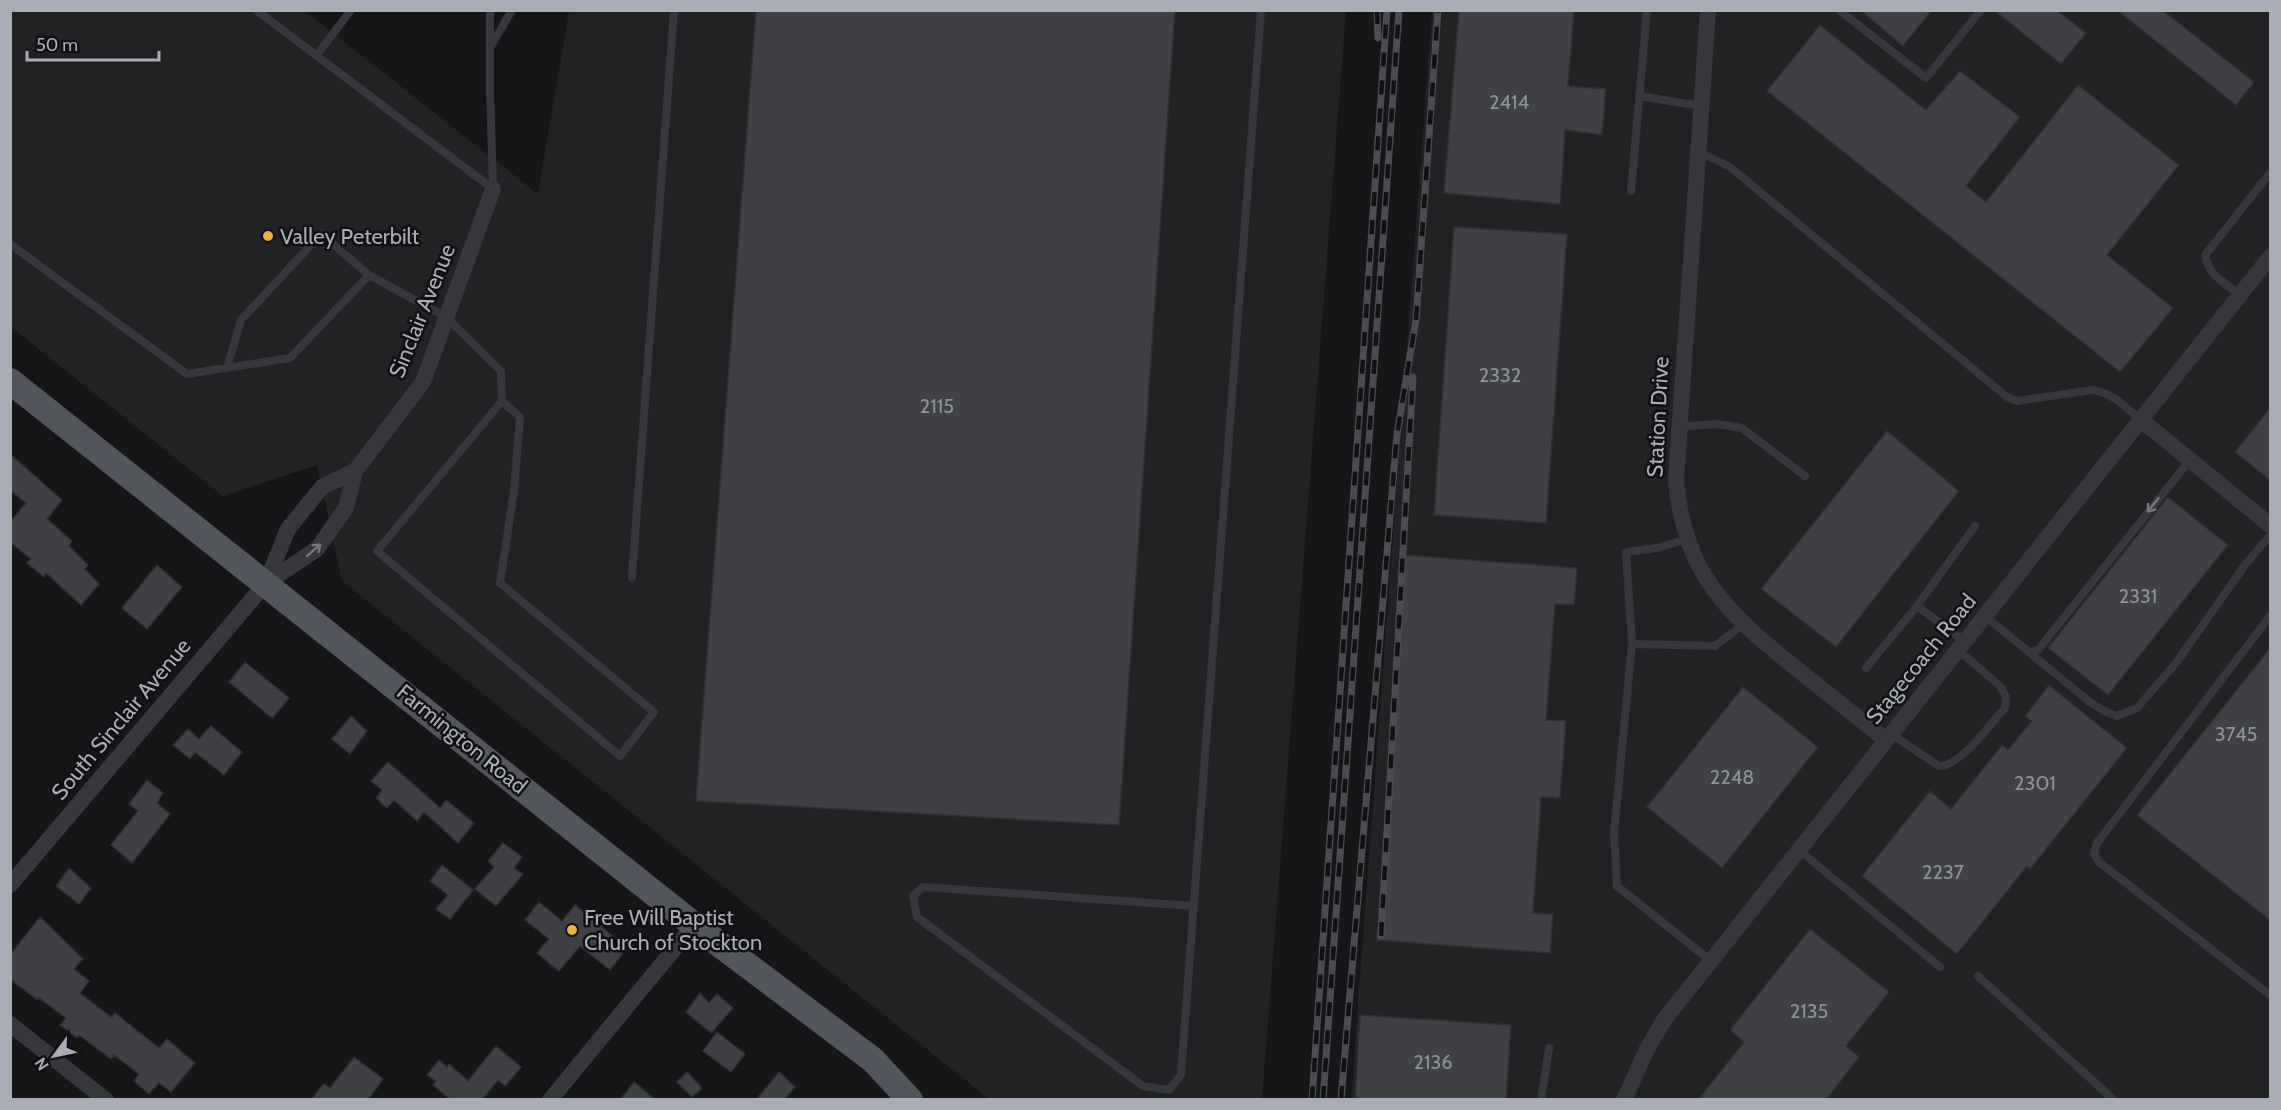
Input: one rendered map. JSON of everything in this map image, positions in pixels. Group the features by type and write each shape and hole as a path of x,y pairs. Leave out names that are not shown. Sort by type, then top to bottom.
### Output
{"main road":[{"name":"Farmington Road","path":"10,381 694,925 873,1060 910,1100"}],"street":[{"name":"Station Drive","path":"1708,10 1679,427 1676,480 1678,503 1687,539 1696,562 1730,612 1888,737"},
{"name":"Sinclair Avenue","path":"266,583 317,549 346,508 355,471 423,382 493,189"},
{"name":"Stagecoach Road","path":"1624,1100 1646,1051 1664,1020 2271,257"},
{"path":"2141,420 2271,525"},
{"name":"Sinclair Avenue","path":"266,583 288,529 322,487 355,471"},
{"name":"South Sinclair Avenue","path":"10,885 266,583"},
{"path":"550,1100 694,925"},
{"path":"10,1024 106,1100"}],"lane":[{"path":"256,10 493,189"},
{"path":"316,56 351,10"},
{"path":"490,10 493,189"},
{"path":"490,48 512,10"},
{"path":"632,577 674,10"},
{"path":"1194,906 923,887 913,896 917,917 1143,1086 1169,1090 1181,1075 1194,906 1261,10"},
{"path":"1631,191 1647,10"},
{"path":"1839,10 1926,78 1982,10"},
{"path":"1639,96 1701,106"},
{"path":"1698,151 1730,167 2007,397 2017,401 2092,390 2102,391 2141,420"},
{"path":"2240,295 2210,271 2205,263 2206,254 2271,173"},
{"path":"227,368 241,320 321,234 369,275 447,317 501,371 502,401 377,551 620,756 654,712 500,583 514,491 520,417 502,401"},
{"path":"10,244 187,374 290,358 369,275"},
{"path":"1679,427 1716,424 1742,428 1805,476"},
{"path":"2030,652 2038,650 2190,460"},
{"path":"1866,668 1917,606 1975,526"},
{"path":"1984,616 2091,703 2117,716 2137,708 2176,663 2245,565 2271,535"},
{"path":"1687,539 1657,548 1626,552 1632,644 1614,832 1617,886 1711,961"},
{"path":"1888,737 1940,766 1947,767 1958,760 2005,708 2006,697 2000,686 1917,606"},
{"path":"2269,622 2097,843 2094,854 2099,862 2271,995"},
{"path":"1632,644 1715,646 1744,624"},
{"path":"1799,850 1940,967"},
{"path":"1978,976 2114,1100"},
{"path":"1541,1100 1549,1048"}],"shaded area":[{"path":"10,11 305,11 538,194 569,11 1346,11 1262,1099 989,1099 342,581 317,465 223,496 11,327"},
{"path":"1432,11 2270,11 2270,1099 1351,1100"}],"building":[{"path":"756,10 1175,10 1119,825 696,801"},
{"path":"1459,10 1574,10 1568,86 1606,89 1602,135 1565,130 1560,204 1444,193"},
{"path":"1860,10 1932,10 1903,46"},
{"path":"1994,10 2056,10 2086,33 2061,64"},
{"path":"2117,10 2162,10 2254,82 2236,105"},
{"path":"1820,25 1926,110 1960,71 2020,117 1966,186 1986,202 2078,85 2179,165 2107,255 2173,308 2120,372 1767,91"},
{"path":"1454,227 1567,234 1546,523 1434,515"},
{"path":"2271,407 2271,481 2235,452"},
{"path":"1887,431 1959,491 1836,647 1761,589"},
{"path":"10,454 62,500 47,519 72,541 69,546 88,565 85,569 99,584 81,605 46,573 44,577 27,563 31,559 10,542 10,522 26,503 10,490"},
{"path":"2168,497 2228,545 2108,695 2048,648"},
{"path":"1404,555 1577,568 1574,605 1555,604 1546,720 1566,721 1560,798 1541,797 1533,913 1553,914 1550,953 1377,940"},
{"path":"157,565 182,587 147,629 122,608"},
{"path":"2271,647 2271,921 2137,815"},
{"path":"245,662 289,698 272,718 229,682"},
{"path":"2049,685 2127,748 2030,869 2027,866 1957,954 1862,876 1930,791 1951,809 2002,745 2008,750 2032,721 2025,716"},
{"path":"1743,687 1818,747 1722,868 1647,807"},
{"path":"351,716 367,731 350,754 332,739"},
{"path":"211,726 242,752 224,775 195,752 190,759 173,745 188,729 199,739"},
{"path":"388,762 440,808 446,800 474,823 458,843 424,812 417,821 394,800 387,808 376,798 382,790 371,781"},
{"path":"147,780 163,793 157,803 170,814 132,863 111,845 138,811 129,804"},
{"path":"503,843 522,857 514,868 523,874 496,906 475,889 494,867 488,861"},
{"path":"442,865 473,890 450,919 436,909 448,895 430,881"},
{"path":"69,868 91,888 79,904 56,886"},
{"name":"Free Will Baptist Church of Stockton","path":"539,902 562,921 575,905 627,948 610,970 580,946 559,971 537,953 549,939 525,920"},
{"path":"40,917 83,959 74,969 89,981 80,993 111,1017 115,1013 159,1048 167,1039 195,1063 171,1092 159,1083 149,1094 134,1081 139,1074 114,1055 111,1059 79,1035 77,1038 60,1025 66,1018 10,979 10,955"},
{"path":"1810,929 1889,992 1846,1046 1859,1057 1826,1100 1698,1100 1744,1042 1730,1030"},
{"path":"700,993 709,1003 717,994 733,1008 711,1033 686,1012"},
{"path":"1360,1015 1511,1025 1506,1100 1355,1100"},
{"path":"717,1032 745,1054 731,1072 703,1051"},
{"path":"496,1046 521,1067 505,1086 498,1080 482,1100 451,1100 433,1085 436,1081 427,1075 439,1060 447,1067 449,1064 468,1081"},
{"path":"354,1057 383,1079 368,1100 311,1100 324,1084 330,1088"},
{"path":"687,1072 702,1088 692,1097 677,1082"},
{"path":"779,1072 795,1087 784,1100 756,1100"},
{"path":"634,1082 656,1100 620,1100"}],"railway":[{"path":"1377,10 1378,38"},
{"path":"1312,1100 1387,10"},
{"path":"1323,1100 1399,10"},
{"path":"1341,1100 1397,434 1416,320 1438,10"},
{"path":"1381,936 1413,377"}],"place":[{"name":"Valley Peterbilt","path":"268,236"},
{"name":"Free Will Baptist Church of Stockton","path":"572,930"}]}
